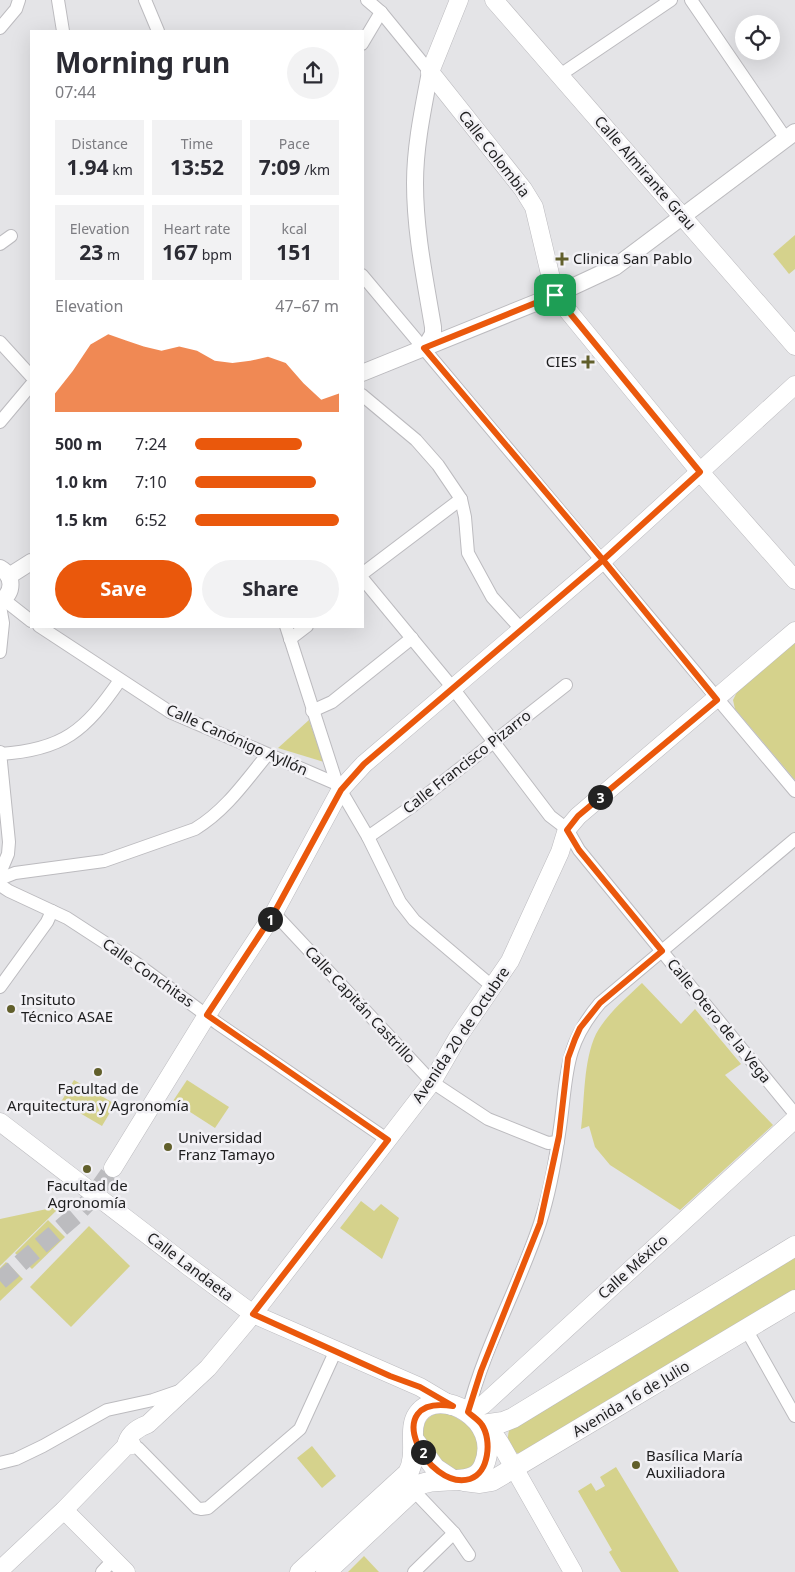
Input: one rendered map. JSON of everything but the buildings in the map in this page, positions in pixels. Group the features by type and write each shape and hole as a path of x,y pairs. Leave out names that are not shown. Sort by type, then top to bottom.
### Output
{"main road":[{"path":"430,72 459,0"},
{"name":"Calle Almirante Grau","path":"494,0 795,346"},
{"name":"Calle Colombia","path":"430,72 523,189 534,208 555,295 700,472 795,580"},
{"path":"113,1168 207,1015 274,913 339,787 452,686 603,560 795,384"},
{"name":"Avenida 20 de Octubre","path":"0,1570 129,1446 127,1439 138,1428 148,1424 208,1368 253,1314 388,1140 432,1082 458,1037 510,961 560,852 567,830 578,816 717,700 795,631"},
{"name":"Calle México","path":"468,1414 483,1405 795,1119"},
{"name":"Calle Landaeta","path":"0,1122 253,1314 390,1376 420,1387 468,1414 492,1431 573,1572"},
{"path":"300,1572 408,1473 414,1458 413,1424 421,1411 439,1404 468,1414 503,1422 513,1418 795,1246"},
{"name":"Avenida 16 de Julio","path":"413,1490 428,1481 457,1480 480,1483 492,1481 795,1300"},
{"path":"414,1440 435,1468 457,1480 476,1476 484,1466 487,1442 468,1414"},
{"path":"326,1572 413,1490"},
{"path":"64,1510 108,1566 126,1572"}],"street":[{"path":"0,28 16,9 19,0"},
{"path":"58,0 64,30"},
{"path":"146,0 158,30"},
{"name":"Calle Colombia","path":"367,0 381,12 430,72"},
{"path":"560,75 671,0"},
{"path":"364,373 555,295 615,267 684,217 790,135 691,0"},
{"path":"364,41 381,12"},
{"path":"424,348 433,334 433,327 416,228 415,181 417,150 430,72"},
{"path":"0,244 11,236"},
{"path":"364,277 795,791"},
{"path":"0,342 30,375"},
{"path":"0,422 30,386"},
{"path":"364,397 416,440 438,465 461,499 465,517 468,553 492,597 521,629"},
{"path":"364,572 461,499"},
{"path":"0,652 3,623 1,602 10,589 4,572 30,562"},
{"name":"Calle Otero de la Vega","path":"364,580 452,686 550,816 567,830 579,850 795,1114"},
{"path":"1,602 30,620"},
{"name":"Calle Canónigo Ayllón","path":"42,628 170,712 339,787"},
{"path":"287,628 312,711 339,787 368,837 400,902 414,920 493,987"},
{"path":"290,639 304,628"},
{"path":"312,711 332,702 412,638"},
{"path":"0,873 8,854 9,842 0,753 41,749 66,739 88,722 120,680"},
{"name":"Calle Francisco Pizarro","path":"368,837 566,685"},
{"path":"0,878 15,873 104,861 190,831 207,822 225,806 267,755"},
{"path":"468,1414 481,1371 540,1223 558,1142 568,1058 580,1028 600,1003 795,838"},
{"name":"Calle Conchitas","path":"0,884 9,891 67,918 133,961 207,1015 388,1140"},
{"path":"0,987 47,922 52,911"},
{"name":"Calle Capitán Castrillo","path":"274,913 432,1082 488,1119 548,1143 558,1142"},
{"path":"746,1329 795,1416"},
{"path":"129,1446 138,1448 197,1508 206,1509 300,1430 336,1350"},
{"path":"0,1462 16,1459 43,1446 106,1410 153,1400 185,1389"},
{"path":"413,1490 454,1533 469,1554"},
{"path":"414,1572 454,1533"}],"shaded area":[{"path":"795,235 795,269 789,274 773,254"},
{"path":"795,641 795,780 735,709 733,700 737,692"},
{"path":"309,720 324,762 278,748"},
{"path":"642,983 681,1024 695,1009 741,1064 725,1075 773,1125 680,1210 610,1165 595,1147 589,1126 581,1129 587,1068 596,1034 611,1013"},
{"path":"74,1080 115,1104 102,1126 61,1102"},
{"path":"187,1080 229,1107 215,1128 173,1101"},
{"path":"361,1201 374,1211 381,1204 399,1218 382,1259 340,1228"},
{"path":"61,1206 0,1266 0,1219"},
{"path":"48,1220 65,1237 32,1269 15,1253"},
{"path":"89,1226 130,1266 71,1327 30,1287"},
{"path":"795,1254 795,1291 521,1454 514,1452 507,1442 509,1430"},
{"path":"6,1262 23,1279 0,1301 0,1268"},
{"path":"437,1413 450,1414 468,1425 476,1436 479,1461 467,1472 444,1468 421,1436 425,1422"},
{"path":"312,1446 336,1476 322,1488 297,1458"},
{"path":"616,1467 679,1572 621,1572 609,1552 612,1550 578,1491 591,1483 596,1491 605,1486 600,1477"},
{"path":"364,1556 379,1572 348,1572"}],"tunnel":[{"path":"0,1281 76,1215 91,1199 113,1168"}],"place":[{"name":"Clinica San Pablo","path":"562,259"},
{"name":"CIES","path":"588,362"},
{"name":"Insituto Técnico ASAE","path":"11,1009"},
{"name":"Facultad de Arquitectura y Agronomía","path":"98,1072"},
{"name":"Universidad Franz Tamayo","path":"168,1147"},
{"name":"Facultad de Agronomía","path":"87,1169"},
{"name":"Basílica María Auxiliadora","path":"636,1465"}],"route":[{"path":"555,295 424,348 603,560 717,700 705,708 578,816 567,830 579,850 662,951 600,1003 580,1028 571,1049 568,1058 559,1136 540,1223 471,1397 468,1412 482,1425 486,1434 486,1459 481,1472 476,1476 471,1479 453,1480 444,1476 435,1468 414,1440 412,1430 415,1418 424,1408 439,1404 453,1406 436,1398 420,1387 390,1376 253,1314 388,1140 217,1024 207,1015 274,913 306,858 341,790 364,764 452,686 603,560 700,472 555,295"}]}
